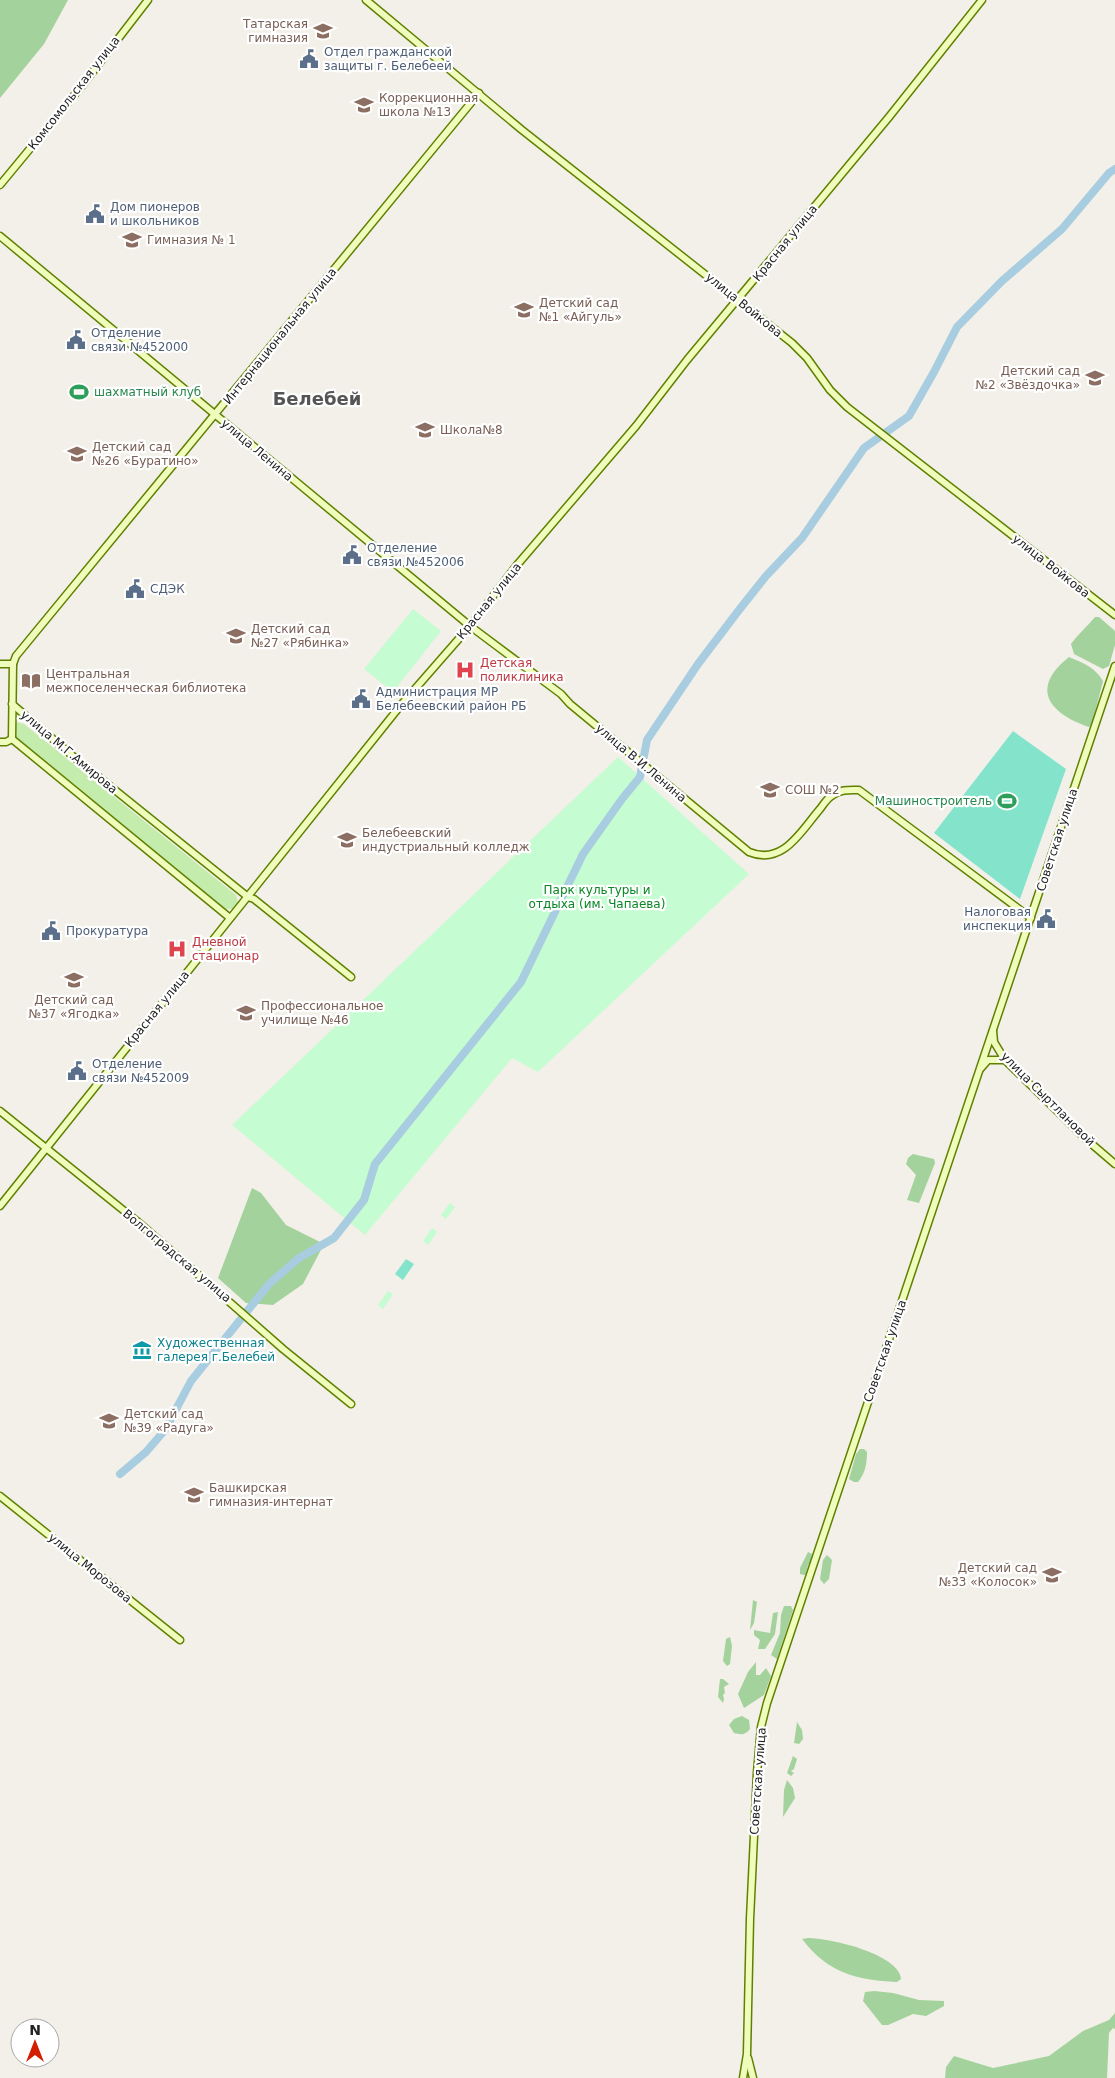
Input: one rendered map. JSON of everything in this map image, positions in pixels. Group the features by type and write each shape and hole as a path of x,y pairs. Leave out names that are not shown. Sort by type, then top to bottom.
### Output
{"street":[{"name":"Комсомольская улица","path":"0,185 81,87 148,0"},
{"name":"улица Войкова","path":"366,0 522,130 792,343 807,358 830,390 874,428 1114,615"},
{"name":"Красная улица","path":"0,1206 401,705 470,626 518,565 592,479 982,0"},
{"name":"Интернациональная улица","path":"13,664 16,656 479,93"},
{"name":"улица Ленина","path":"0,236 470,626 518,660"},
{"name":"улица В.И.Ленина","path":"518,660 749,852 758,856 768,856 781,851 793,842 831,796 848,790 859,790 1031,918"},
{"path":"0,664 13,664 12,704"},
{"name":"Советская улица","path":"744,2078 747,2054 750,1919 760,1734 765,1711 779,1663 909,1284 993,1027 1115,666"},
{"name":"улица М.Г.Амирова","path":"12,704 63,748 248,898 254,898 351,977"},
{"name":"улица М.Г.Амирова","path":"12,704 12,739 230,918"},
{"path":"0,742 12,739"},
{"name":"улица Сыртлановой","path":"993,1027 994,1042 1005,1060 1087,1140 1115,1164"},
{"path":"977,1075 988,1060 1005,1060"},
{"name":"Волгоградская улица","path":"0,1111 138,1222 351,1404"},
{"name":"улица Морозова","path":"0,1496 180,1640"},
{"name":"Советская улица","path":"747,2054 753,2078"}],"green space":[{"path":"0,0 68,0 44,44 0,98"},
{"path":"413,609 441,631 393,692 364,669"},
{"path":"1095,617 1099,617 1115,631 1115,645 1109,666 1103,669 1074,654 1071,644"},
{"path":"1069,657 1092,669 1103,681 1092,724 1089,727 1063,715 1054,707 1049,698 1047,689 1050,679 1057,668"},
{"path":"17,722 24,724 236,895 238,903 232,909 225,909 14,736 12,727"},
{"name":"Машиностроитель","path":"1013,731 1066,769 1020,899 934,833"},
{"name":"Парк культуры и отдыха (им. Чапаева)","path":"618,757 749,874 538,1072 512,1058 365,1235 232,1125"},
{"path":"913,1154 934,1159 935,1163 919,1203 907,1200 916,1175 906,1164 908,1158"},
{"path":"252,1188 261,1193 286,1225 324,1244 303,1284 273,1305 246,1303 218,1278"},
{"path":"450,1203 455,1207 446,1219 441,1215"},
{"path":"432,1228 437,1232 428,1245 423,1241"},
{"path":"406,1259 414,1264 403,1280 395,1274"},
{"path":"388,1291 393,1294 383,1309 378,1305"},
{"path":"860,1449 864,1449 867,1452 866,1464 858,1482 854,1482 849,1479 856,1454"},
{"path":"808,1552 812,1554 811,1562 808,1565 806,1574 800,1574 800,1568"},
{"path":"827,1555 832,1560 829,1579 824,1584 820,1579 823,1560"},
{"path":"753,1600 757,1602 754,1623 750,1630"},
{"path":"784,1606 791,1606 793,1610 777,1659 771,1655 780,1633 781,1615"},
{"path":"778,1612 775,1634 765,1649 758,1649 760,1640 754,1635 754,1630 770,1633 773,1613"},
{"path":"730,1637 732,1646 730,1664 727,1666 723,1661 726,1639"},
{"path":"756,1662 756,1675 760,1675 766,1668 771,1676 764,1695 744,1708 738,1694 748,1672"},
{"path":"720,1679 729,1684 724,1687 723,1703 718,1697"},
{"path":"742,1716 749,1720 750,1729 743,1734 734,1733 729,1725 734,1719"},
{"path":"797,1722 802,1730 803,1739 799,1744 794,1743"},
{"path":"793,1756 797,1759 794,1769 791,1771 794,1773 791,1776 787,1773"},
{"path":"787,1780 793,1788 795,1798 783,1817 784,1790"},
{"path":"808,1938 847,1944 876,1955 889,1962 897,1970 901,1979 897,1982 882,1981 844,1973 822,1960 812,1951 802,1939"},
{"path":"865,1992 893,1993 919,2000 944,2001 944,2006 926,2016 913,2014 888,2025 882,2025 863,2001"},
{"path":"1115,2013 1115,2029 1113,2028 1109,2033 1107,2078 945,2078 946,2067 954,2056 993,2068 1049,2056 1083,2031 1109,2020"}],"waterway":[{"path":"120,1474 146,1452 165,1430 191,1381 269,1284 299,1258 334,1238 364,1200 375,1164 521,982 583,854 640,777 647,740 698,664 739,610 766,576 802,538 864,448 909,416 957,327 1002,281 1062,229 1109,173 1115,169"}],"place":[{"name":"Татарская гимназия","path":"323,31"},
{"name":"Отдел гражданской защиты г. Белебеей","path":"309,59"},
{"name":"Коррекционная школа №13","path":"364,105"},
{"name":"Дом пионеров и школьников","path":"95,214"},
{"name":"Гимназия № 1","path":"132,240"},
{"name":"Детский сад №1 «Айгуль»","path":"524,310"},
{"name":"Отделение связи №452000","path":"76,340"},
{"name":"Детский сад №2 «Звёздочка»","path":"1095,378"},
{"name":"шахматный клуб","path":"79,392"},
{"name":"Школа№8","path":"425,430"},
{"name":"Детский сад №26 «Буратино»","path":"77,454"},
{"name":"Отделение связи №452006","path":"352,555"},
{"name":"СДЭК","path":"135,589"},
{"name":"Детский сад №27 «Рябинка»","path":"236,636"},
{"name":"Детская поликлиника","path":"465,670"},
{"name":"Центральная межпоселенческая библиотека","path":"31,681"},
{"name":"Администрация МР Белебеевский район РБ","path":"361,699"},
{"name":"СОШ №2","path":"770,790"},
{"name":"Машиностроитель","path":"1007,801"},
{"name":"Белебеевский индустриальный колледж","path":"347,840"},
{"name":"Налоговая инспекция","path":"1046,919"},
{"name":"Прокуратура","path":"51,931"},
{"name":"Дневной стационар","path":"177,949"},
{"name":"Детский сад №37 «Ягодка»","path":"74,980"},
{"name":"Профессиональное училище №46","path":"246,1013"},
{"name":"Отделение связи №452009","path":"77,1071"},
{"name":"Художественная галерея г.Белебей","path":"142,1350"},
{"name":"Детский сад №39 «Радуга»","path":"109,1421"},
{"name":"Башкирская гимназия-интернат","path":"194,1495"},
{"name":"Детский сад №33 «Колосок»","path":"1052,1575"}],"district":[{"name":"Белебей","path":"317,399"}]}
